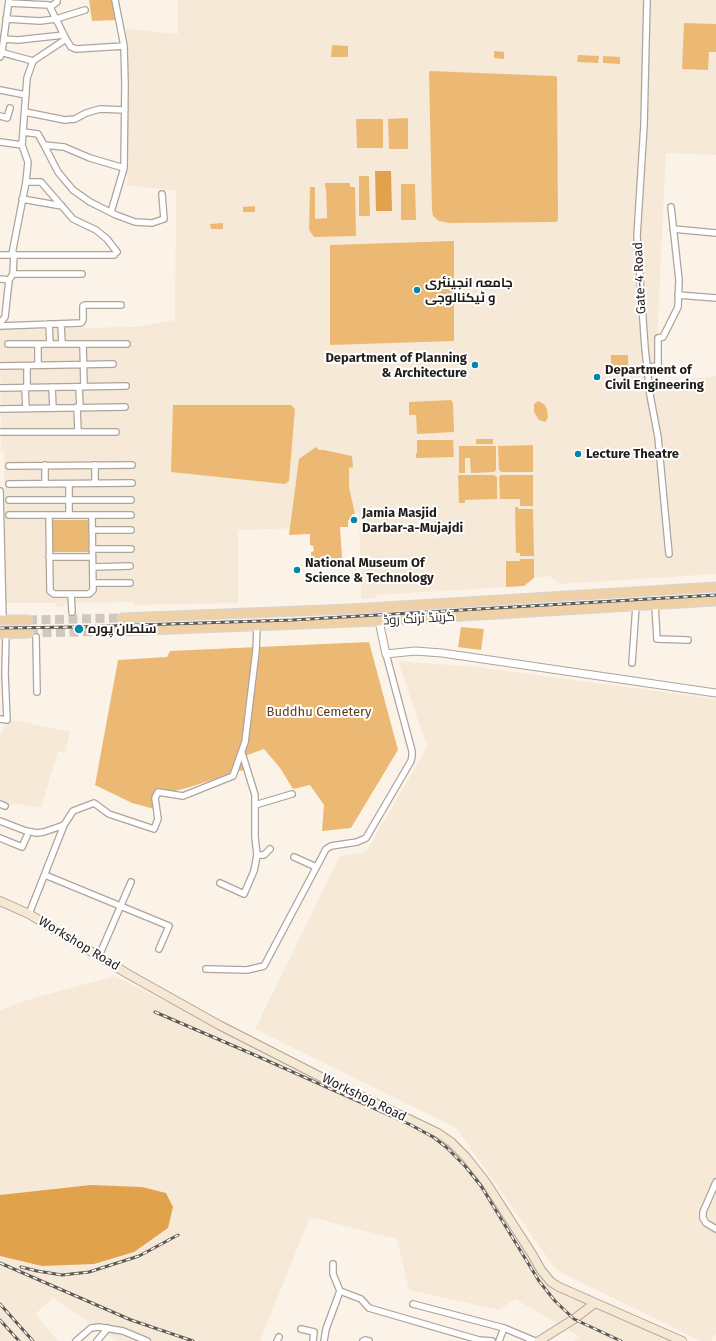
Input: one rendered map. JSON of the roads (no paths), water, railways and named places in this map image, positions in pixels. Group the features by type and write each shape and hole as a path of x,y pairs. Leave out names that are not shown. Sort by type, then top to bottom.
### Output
{"main road":[{"name":"گرینڈ ٹرنک روڈ","path":"122,618 350,610 716,587"},
{"path":"682,590 682,604"},
{"name":"گرینڈ ٹرنک روڈ","path":"122,631 379,621 716,601"},
{"path":"1,620 28,620"},
{"path":"3,634 32,635"},
{"name":"Workshop Road","path":"0,901 29,914 128,974 219,1025 323,1078 438,1133 451,1142 466,1157 485,1181 547,1278 559,1287 682,1341"},
{"path":"539,1341 574,1319 595,1303"}],"street":[{"path":"50,7 57,2 57,0"},
{"path":"111,212 124,168 124,46 116,0"},
{"name":"Gate-4 Road","path":"648,0 644,132 637,236 646,367 658,437 669,554"},
{"path":"33,61 1,54 9,2 49,5 71,47 76,49 124,46"},
{"path":"6,19 40,21 56,19 85,10"},
{"path":"4,39 18,40 65,37"},
{"path":"0,323 5,317 10,280 13,274 13,254 26,182 28,162 22,145 27,78 33,61 65,37"},
{"path":"0,90 26,95"},
{"path":"0,116 7,118 10,108"},
{"path":"25,112 65,120 74,119 93,110 125,110"},
{"path":"23,132 38,134 58,172 73,190 90,202 111,212 135,222 152,223 164,219 162,194"},
{"path":"0,142 22,145"},
{"path":"44,145 64,147 90,158 124,168"},
{"path":"0,255 115,253 107,239 96,230 73,219 42,182 26,182"},
{"path":"22,199 62,206"},
{"path":"646,367 658,366 658,338 663,337 678,307 679,280 671,207"},
{"path":"673,229 716,233"},
{"path":"13,274 82,274"},
{"path":"0,279 10,280"},
{"path":"678,295 716,298"},
{"path":"0,326 82,322 83,306 85,305 121,305"},
{"path":"49,324 50,344"},
{"path":"61,324 62,344"},
{"path":"8,344 127,344"},
{"path":"38,344 38,366"},
{"path":"78,432 78,408 84,365 83,344"},
{"path":"0,366 113,364"},
{"path":"26,408 27,366"},
{"path":"0,388 126,386"},
{"path":"52,387 52,408"},
{"path":"0,409 125,407"},
{"path":"0,432 116,432"},
{"path":"95,465 95,484"},
{"path":"9,466 132,465"},
{"path":"45,466 45,484"},
{"path":"9,484 132,483"},
{"path":"69,484 69,515"},
{"path":"0,491 1,620"},
{"path":"9,500 131,500"},
{"path":"49,514 50,590 52,593 71,594 89,594 93,590 92,515"},
{"path":"9,515 131,515"},
{"path":"92,530 131,530"},
{"path":"92,549 131,549"},
{"path":"49,556 92,557"},
{"path":"93,567 130,566"},
{"path":"93,583 130,583"},
{"path":"71,594 72,612"},
{"path":"655,605 657,639 688,640"},
{"path":"632,663 636,606"},
{"path":"206,969 248,970 264,966 326,849 331,846 357,842 366,838 412,756 379,621"},
{"path":"29,914 64,825 73,811 94,803 108,814 154,829 158,820 155,798 158,792 184,796 232,776 246,742 256,651 257,626"},
{"path":"0,719 7,720 3,634"},
{"path":"32,635 37,692"},
{"path":"386,654 415,651 442,653 716,693"},
{"path":"220,883 244,894 254,871 257,855 255,837 255,795 242,753"},
{"path":"255,805 292,794"},
{"path":"0,821 26,831 37,832 44,832 64,825"},
{"path":"0,838 22,847 27,836"},
{"path":"257,855 264,855 270,849"},
{"path":"294,857 316,868"},
{"path":"45,875 169,926 159,949"},
{"path":"99,956 131,882"},
{"path":"716,1182 703,1212 703,1218 706,1223 716,1229"},
{"path":"324,1341 326,1329 340,1292 333,1274 333,1264"},
{"path":"340,1292 361,1299 369,1308 479,1340 492,1341"},
{"path":"413,1304 504,1328 535,1341"},
{"path":"76,1341 91,1328 108,1328 123,1331 147,1341"},
{"path":"97,1341 108,1328"},
{"path":"499,1341 504,1328"},
{"path":"301,1329 314,1332 313,1341"},
{"path":"363,1341 368,1341"}],"tunnel":[{"path":"72,612 72,619"},
{"path":"28,620 122,618"},
{"path":"29,633 122,631"}],"railway":[{"path":"0,628 292,620 716,595"},
{"path":"155,1012 411,1125 433,1137 446,1147 465,1166 481,1186 539,1281 555,1301 574,1319 621,1341"},
{"path":"21,1267 62,1275 89,1272 139,1256 178,1235"},
{"path":"0,1263 131,1320 193,1341"},
{"path":"0,1304 33,1341"},
{"path":"0,1320 19,1341"}],"place":[{"name":"جامعہ انجینئری و ٹیکنالوجی","path":"417,290"},
{"name":"Department of Planning & Architecture","path":"475,365"},
{"name":"Department of Civil Engineering","path":"597,377"},
{"name":"Lecture Theatre","path":"578,454"},
{"name":"Jamia Masjid Darbar-a-Mujajdi","path":"354,520"},
{"name":"National Museum Of Science & Technology","path":"297,570"},
{"name":"سلطان پورہ","path":"79,629"}],"park label":[{"name":"Buddhu Cemetery","path":"319,712"}]}
